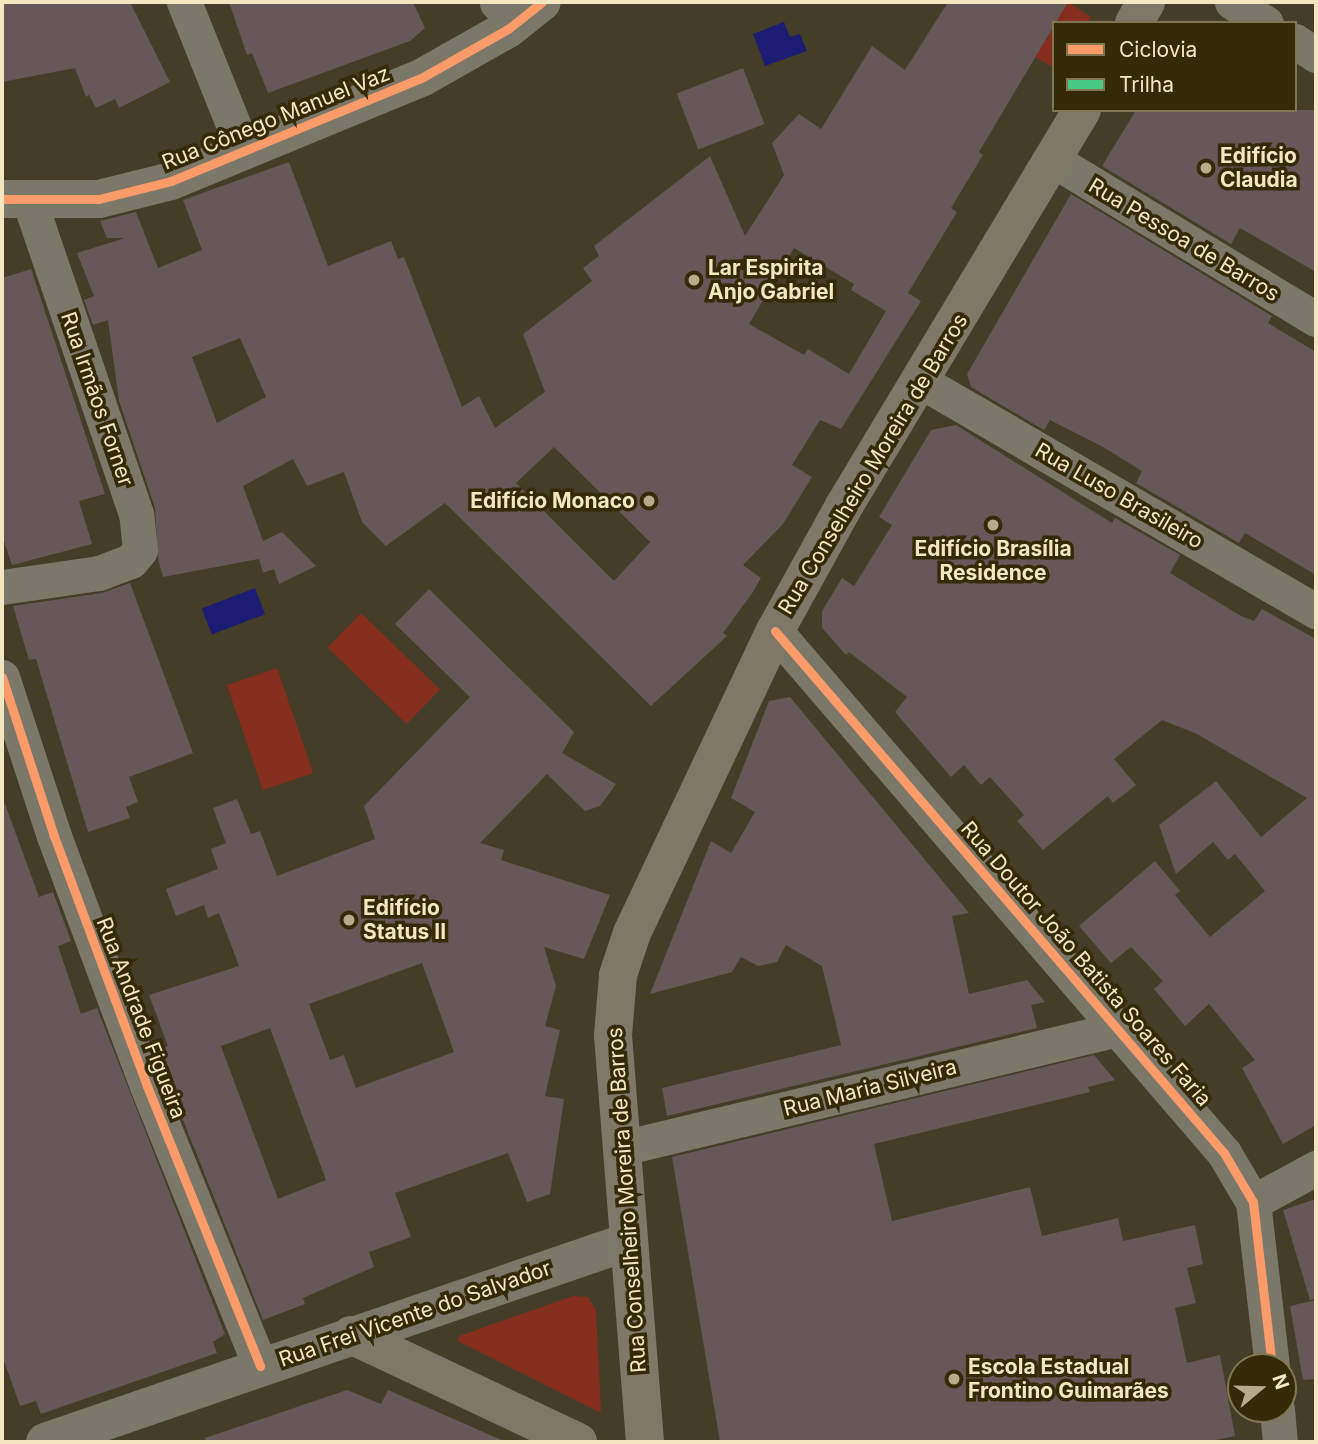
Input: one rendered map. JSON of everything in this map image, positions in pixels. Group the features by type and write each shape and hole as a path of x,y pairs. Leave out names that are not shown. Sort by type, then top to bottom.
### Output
{"main road":[{"path":"1135,21 1146,2"},
{"name":"Rua Conselheiro Moreira de Barros","path":"645,1442 627,1242 613,1035 618,975 638,915 775,631 844,506 922,382 1081,112"},
{"path":"351,1335 578,1442"}],"street":[{"path":"184,2 244,151"},
{"name":"Rua Cônego Manuel Vaz","path":"16,201 99,199 171,181 423,76 508,30 542,2"},
{"path":"1232,2 1263,21"},
{"path":"1297,42 1316,55"},
{"name":"Rua Pessoa de Barros","path":"1053,160 1316,319"},
{"name":"Rua Irmãos Forner","path":"2,587 99,573 131,561 140,550 141,534 16,201"},
{"name":"Rua Luso Brasileiro","path":"922,382 1316,611"},
{"name":"Rua Doutor João Batista Soares Faria","path":"775,631 1224,1153 1253,1202 1270,1353"},
{"name":"Rua Andrade Figueira","path":"2,677 54,836 147,1086 260,1366"},
{"name":"Rua Maria Silveira","path":"622,1148 1118,1028"},
{"path":"1253,1202 1316,1168"},
{"name":"Rua Frei Vicente do Salvador","path":"45,1442 627,1242"},
{"path":"1278,1423 1280,1442"}],"shaded area":[{"path":"1068,2 1091,17 1088,21 1056,21"},
{"path":"784,22 790,37 800,34 807,51 765,66 753,34"},
{"path":"1052,29 1052,67 1035,57"},
{"path":"255,588 265,614 212,635 202,608"},
{"path":"361,613 440,689 407,724 328,648"},
{"path":"277,668 313,773 263,790 227,685"},
{"path":"573,1296 588,1297 596,1310 601,1413 458,1341 459,1336"}],"building":[{"path":"2,2 130,2 170,82 119,108 115,99 96,108 89,95 86,97 75,68 2,82"},
{"path":"229,2 413,2 425,28 410,41 268,93 252,53 247,55"},
{"path":"948,2 1068,2 1057,21 1052,21 1052,29 979,152 983,155 951,208 957,212 908,293 921,301 841,429 820,420 792,465 812,477 783,524 743,565 761,578 723,633 727,636 651,706 445,503 386,546 362,522 344,472 307,486 293,459 243,486 263,541 282,532 316,566 279,584 274,569 263,573 259,559 163,577 158,559 155,508 119,401 108,320 93,325 84,300 94,296 77,253 125,238 107,238 100,221 136,212 158,268 202,250 183,200 289,162 328,266 391,241 398,259 404,257 462,407 479,396 495,428 545,392 523,334 592,281 583,268 599,256 594,246 710,156 745,236 784,175 772,143 799,114 821,129 872,46 905,70","holes":["794,248 854,284 851,290 886,311 849,374 808,349 804,355 749,324","240,338 266,397 217,423 192,357","554,447 650,542 614,581 516,483"]},
{"path":"743,68 765,124 698,149 677,93"},
{"path":"1316,110 1316,272 1240,228 1231,244 1102,166 1135,112"},
{"path":"1071,194 1272,316 1268,323 1316,352 1316,575 1245,533 1239,543 1136,483 1142,471 1103,447 1050,420 1044,430 971,387 967,374"},
{"path":"31,269 105,494 79,501 92,544 12,565 2,535 2,278"},
{"path":"956,425 1112,523 1115,518 1180,555 1170,573 1241,616 1254,621 1262,609 1316,639 1316,1125 1283,1144 1242,1068 1255,1060 1209,1004 1185,1026 1154,989 1163,981 1131,947 1111,963 1079,926 1155,861 1180,891 1175,895 1210,937 1265,891 1235,854 1228,860 1213,842 1176,874 1159,825 1216,781 1261,837 1307,798 1197,734 1162,720 1114,759 1136,785 1113,803 1108,796 1043,850 1017,821 1024,815 990,777 981,785 964,765 951,777 895,712 907,697 849,652 846,655 822,628 822,611 842,578 854,586 892,525 879,517 931,430"},
{"path":"130,583 193,753 129,777 138,802 126,807 130,818 88,832 36,659 29,660 13,606 102,593"},
{"path":"429,589 574,732 562,753 616,784 600,806 585,811 547,774 480,843 504,850 501,860 610,895 584,959 544,947 556,986 545,1026 560,1030 545,1096 564,1099 550,1194 527,1202 508,1153 395,1193 411,1237 369,1252 374,1267 303,1298 305,1304 263,1320 155,1050 168,1046 149,995 239,966 219,913 208,918 204,905 176,916 166,889 218,869 211,849 226,843 213,808 237,799 251,834 260,831 277,876 375,839 364,806 470,697 395,624","holes":["422,963 454,1052 356,1088 344,1055 330,1060 309,1004","270,1028 326,1180 278,1199 221,1046"]},
{"path":"790,697 969,913 952,916 969,994 1027,980 1045,1002 1031,1005 1037,1028 667,1116 662,1088 841,1045 822,966 786,945 777,962 758,966 741,957 732,972 650,994 711,841 731,853 755,812 731,798 769,701"},
{"path":"2,804 5,804 39,897 53,892 71,941 58,946 81,1014 97,1008 225,1334 213,1342 217,1353 41,1414 36,1401 20,1406 2,1355"},
{"path":"1094,1055 1115,1080 1088,1087 1090,1092 874,1144 892,1221 1030,1187 1042,1236 1118,1218 1123,1241 1195,1225 1203,1264 1187,1268 1196,1303 1175,1308 1187,1363 1220,1355 1227,1393 1227,1423 1233,1423 1235,1436 1206,1442 720,1442 672,1157"},
{"path":"1316,1199 1316,1299 1310,1300 1283,1210"},
{"path":"1316,1300 1316,1379 1303,1380 1290,1306"},
{"path":"347,1390 381,1404 388,1390 506,1442 206,1442 205,1438"}],"cycle path":[{"path":"2,199 99,199 171,181 423,77 508,29 542,2"},
{"path":"775,631 1224,1153 1253,1202 1270,1353"},
{"path":"2,677 54,836 147,1086 260,1366"}],"place":[{"name":"Edifício Claudia","path":"1206,168"},
{"name":"Lar Espirita Anjo Gabriel","path":"694,280"},
{"name":"Edifício Monaco","path":"649,501"},
{"name":"Edifício Brasília Residence","path":"993,525"},
{"name":"Edifício Status II","path":"349,920"},
{"name":"Escola Estadual Frontino Guimarães","path":"954,1379"}]}
